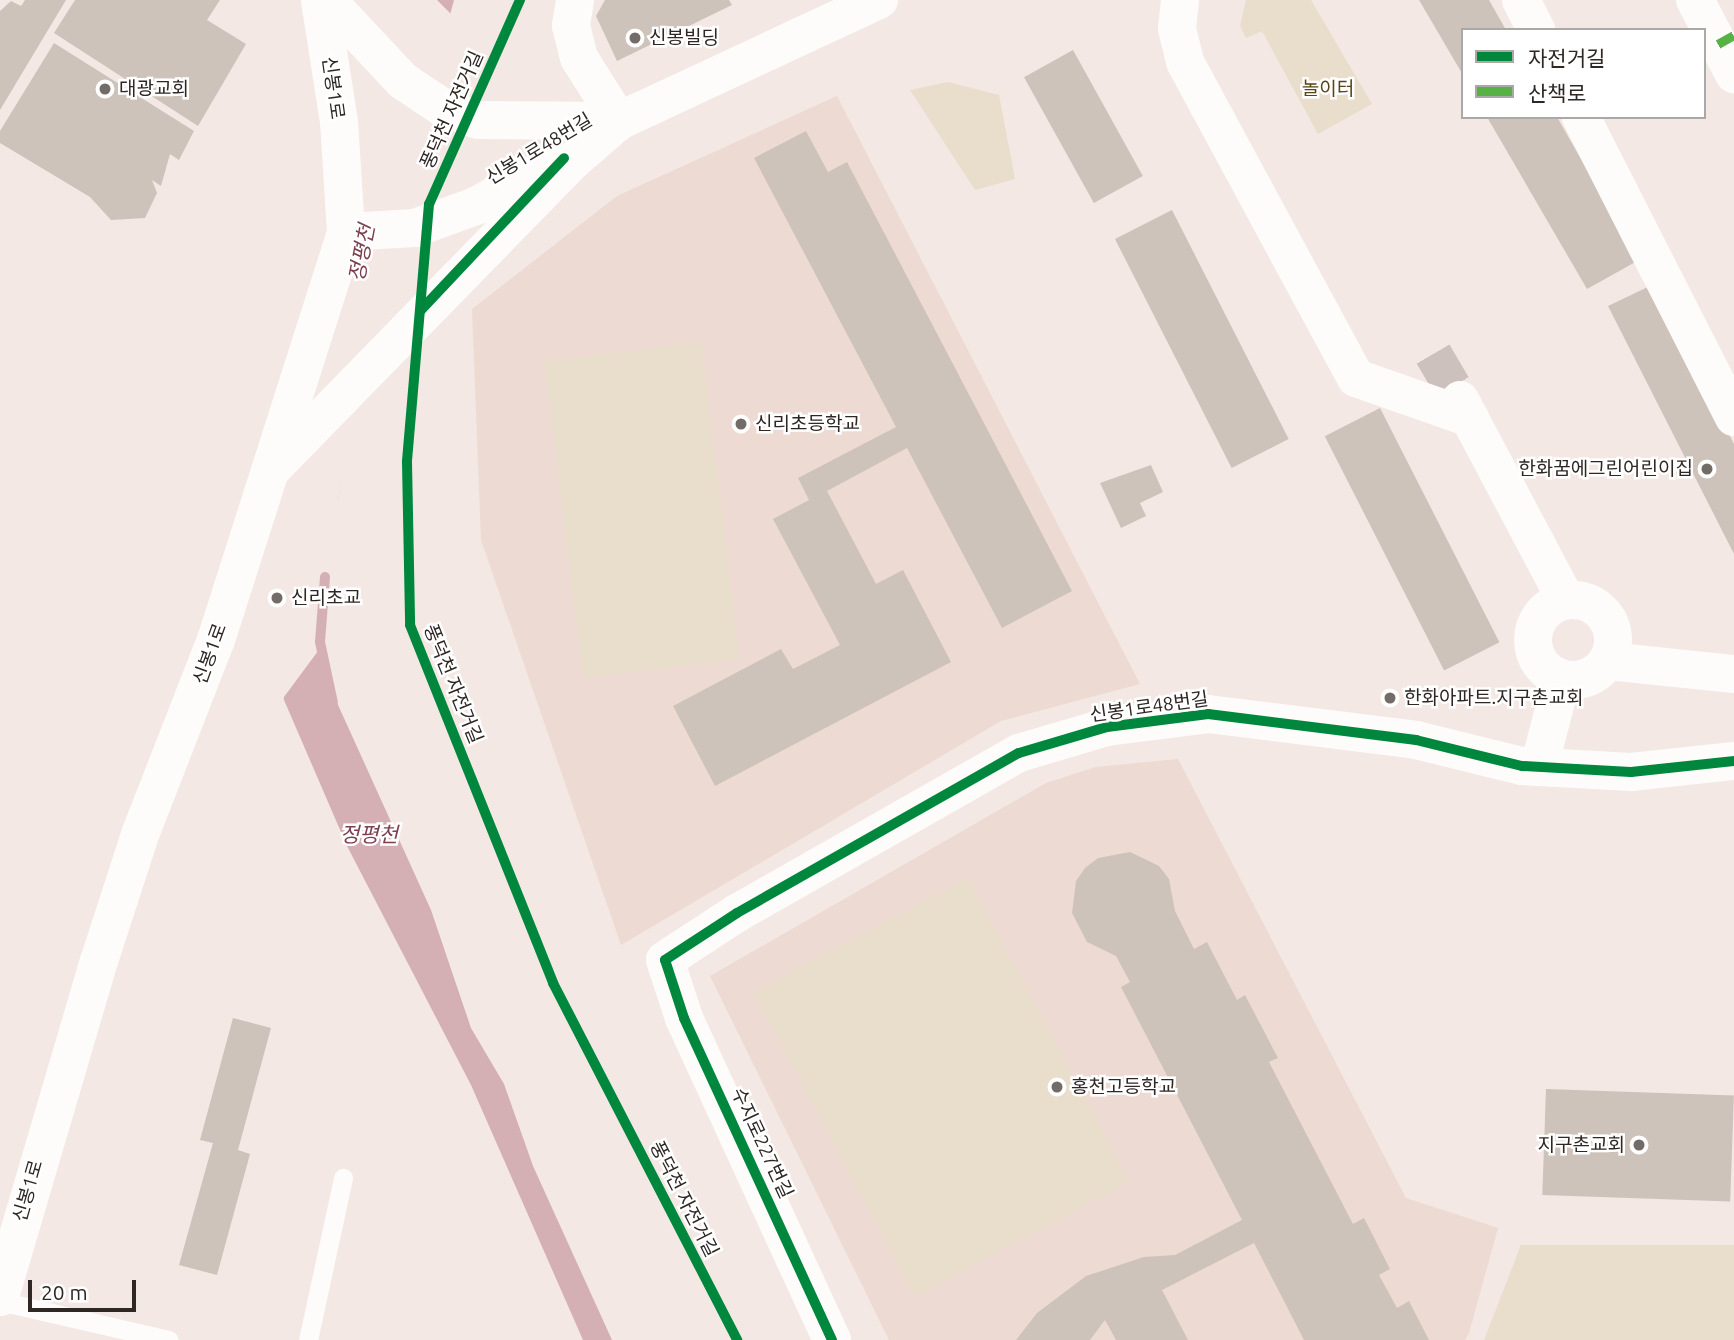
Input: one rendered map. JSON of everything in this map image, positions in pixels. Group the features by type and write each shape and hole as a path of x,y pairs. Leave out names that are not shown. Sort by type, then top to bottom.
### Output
{"street":[{"name":"신봉1로","path":"0,1299 31,1177 133,858 216,640 346,232 339,122 320,0"},
{"path":"327,0 402,81 442,107 478,120 619,121"},
{"path":"575,0 571,26 579,58 619,121"},
{"name":"신봉1로48번길","path":"346,232 415,228 476,206 619,121 878,0"},
{"path":"1180,0 1177,29 1185,62 1356,378 1465,409 1566,600 1602,612 1613,636 1608,661 1588,678 1562,679 1539,664 1533,637 1543,612 1566,600"},
{"path":"1521,0 1535,28"},
{"path":"1695,0 1729,51"},
{"path":"1582,119 1734,417"},
{"path":"267,474 574,160 619,121"},
{"path":"1608,661 1734,674"},
{"path":"1539,767 1562,679"},
{"name":"신봉1로48번길","path":"665,960 1019,753 1107,727 1208,714 1416,740 1539,767 1631,772 1734,761"},
{"name":"수지로227번길","path":"665,960 684,1018 832,1340"}],"lane":[{"path":"308,1340 343,1178"},
{"path":"0,1299 169,1340"}],"shaded area":[{"name":"신리초등학교","path":"837,96 1140,684 1001,721 621,945 481,540 472,309 617,196"},
{"name":"홍천고등학교","path":"1178,759 1406,1198 1498,1228 1469,1333 1465,1340 889,1340 710,976 1046,783 1096,767"}],"green space":[{"name":"놀이터","path":"1246,0 1311,0 1372,104 1318,134 1262,31 1246,38 1240,26"},
{"path":"948,82 999,95 1015,179 975,190 910,90"},
{"path":"701,342 740,659 583,678 544,361"},
{"path":"968,878 1129,1182 915,1296 753,992"},
{"path":"1521,1245 1734,1245 1734,1340 1484,1340"}],"water":[{"name":"정평천","path":"400,0 454,0 362,341 319,628 324,674 431,910 471,1028 504,1084 533,1166 612,1340 583,1340 471,1085 347,846 284,700 275,647"}],"pier":[{"path":"396,0 437,0 451,14 365,342 339,496 324,643 281,701 272,643"}],"building":[{"path":"25,0 66,0 0,110 0,11 11,1 21,6"},
{"path":"75,0 220,0 207,20 246,44 198,126 54,33"},
{"name":"신봉빌딩","path":"605,0 729,0 732,5 617,61 596,16"},
{"path":"1419,0 1489,0 1505,28 1461,28 1461,72"},
{"path":"54,43 194,131 179,160 170,154 161,186 152,180 157,193 145,218 111,220 90,197 0,143 0,131"},
{"path":"1073,50 1143,176 1094,203 1024,77"},
{"path":"1488,119 1558,119 1639,260 1587,289"},
{"path":"806,131 828,172 847,162 1072,591 1002,628 907,448 827,491 876,584 903,570 951,662 715,786 673,706 781,649 793,669 840,645 773,519 809,500 798,478 896,427 754,158"},
{"path":"1172,210 1289,439 1232,468 1115,239"},
{"path":"1654,284 1734,444 1734,554 1608,306"},
{"path":"1380,408 1499,642 1444,670 1325,436"},
{"path":"1151,465 1163,492 1140,503 1146,516 1121,528 1100,483"},
{"path":"1130,852 1159,866 1169,879 1175,911 1194,949 1207,942 1237,1000 1245,995 1278,1058 1269,1062 1353,1224 1364,1218 1390,1269 1379,1275 1397,1308 1409,1301 1429,1340 1304,1340 1254,1243 1162,1290 1188,1340 1116,1340 1105,1320 1090,1340 1016,1340 1037,1313 1086,1276 1144,1257 1175,1255 1242,1220 1121,987 1130,982 1116,956 1087,942 1072,913 1076,881 1085,868 1098,858"},
{"path":"233,1018 271,1028 238,1150 250,1154 217,1275 179,1265 213,1143 200,1140"},
{"name":"지구촌교회","path":"1546,1089 1734,1096 1730,1201 1542,1195"}],"waterway":[{"name":"정평천","path":"325,577 320,642 333,703"}],"tunnel":[{"path":"1433,354 1460,400"}],"marked path":[{"path":"1718,44 1734,35"}],"cycle path":[{"name":"풍덕천 자전거길","path":"520,0 429,204 407,462 410,625 553,983 737,1340"},
{"path":"420,311 564,158"},
{"path":"832,1340 684,1018 665,960 737,913 1019,753 1107,727 1208,714 1416,740 1522,766 1631,772 1734,761"}],"place":[{"name":"신봉빌딩","path":"635,38"},
{"name":"대광교회","path":"105,89"},
{"name":"신리초등학교","path":"741,424"},
{"name":"한화꿈에그린어린이집","path":"1707,469"},
{"name":"신리초교","path":"277,598"},
{"name":"한화아파트.지구촌교회","path":"1390,698"},
{"name":"홍천고등학교","path":"1057,1087"},
{"name":"지구촌교회","path":"1639,1145"}]}
